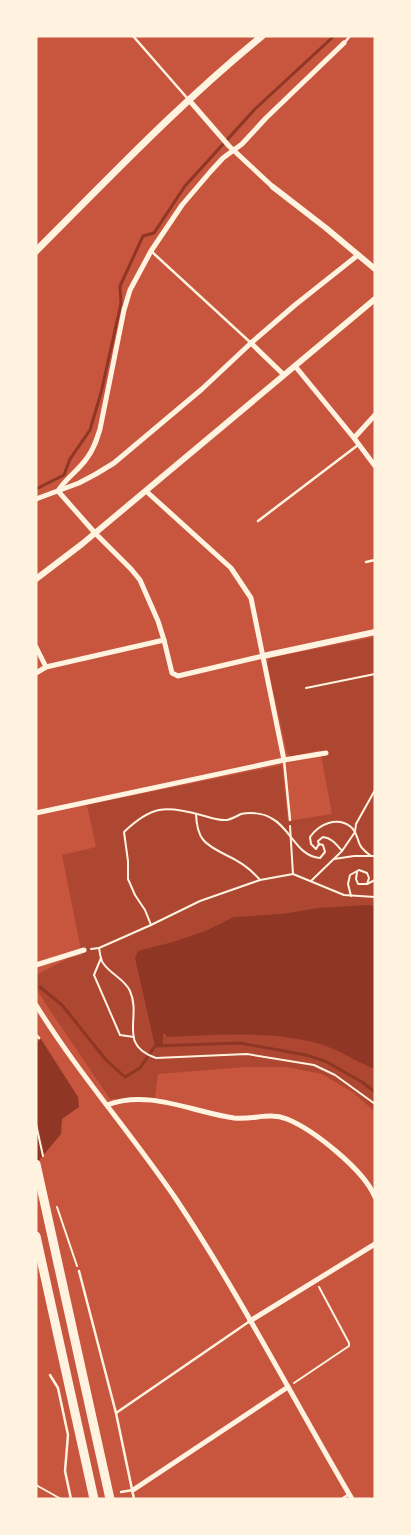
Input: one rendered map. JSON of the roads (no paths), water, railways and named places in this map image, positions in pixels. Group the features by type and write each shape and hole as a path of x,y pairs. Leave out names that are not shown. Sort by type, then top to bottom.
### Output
{"highway":[{"path":"40,1162 54,1246 110,1499"},
{"path":"36,1236 94,1499"}],"main road":[{"path":"36,251 137,148 188,100 262,36"}],"street":[{"path":"58,491 64,481 86,459 94,447 100,429 124,310 130,290 151,251 194,190 217,164 344,43"},
{"path":"188,100 232,148 273,187 375,269"},
{"path":"36,499 96,474 114,463 202,389 295,305 358,255"},
{"path":"36,579 146,491 375,299"},
{"path":"251,343 284,375"},
{"path":"295,366 375,466"},
{"path":"354,438 375,415"},
{"path":"58,491 140,580 158,621 172,672 178,676 375,632"},
{"path":"146,491 231,568 251,598 284,760"},
{"path":"36,673 46,667 164,640"},
{"path":"36,647 46,667"},
{"path":"36,813 284,760 326,753"},
{"path":"36,965 84,950"},
{"path":"36,1006 175,1198 250,1321 350,1496"},
{"path":"106,1105 124,1100 162,1101 236,1118 279,1116 296,1123 337,1152 368,1183 375,1197"},
{"path":"250,1321 375,1244"},
{"path":"133,1490 288,1387"}],"lane":[{"path":"134,36 188,100"},
{"path":"344,43 350,36"},
{"path":"151,251 251,343"},
{"path":"258,521 359,444"},
{"path":"366,562 375,560"},
{"path":"284,760 290,820"},
{"path":"79,1271 116,1413 134,1499"},
{"path":"116,1413 250,1321"},
{"path":"50,1376 58,1388 68,1435 65,1471 71,1499"},
{"path":"121,1492 133,1490"},
{"path":"342,1499 350,1496"}],"waterway":[{"path":"36,489 64,475 70,459 90,430 101,393 121,303 120,286 143,236 154,233 185,186 255,109 334,36"},
{"path":"40,987 62,1005 106,1060 125,1077 140,1068 155,1046 240,1043 306,1055 325,1061 362,1082 375,1092"}]}
